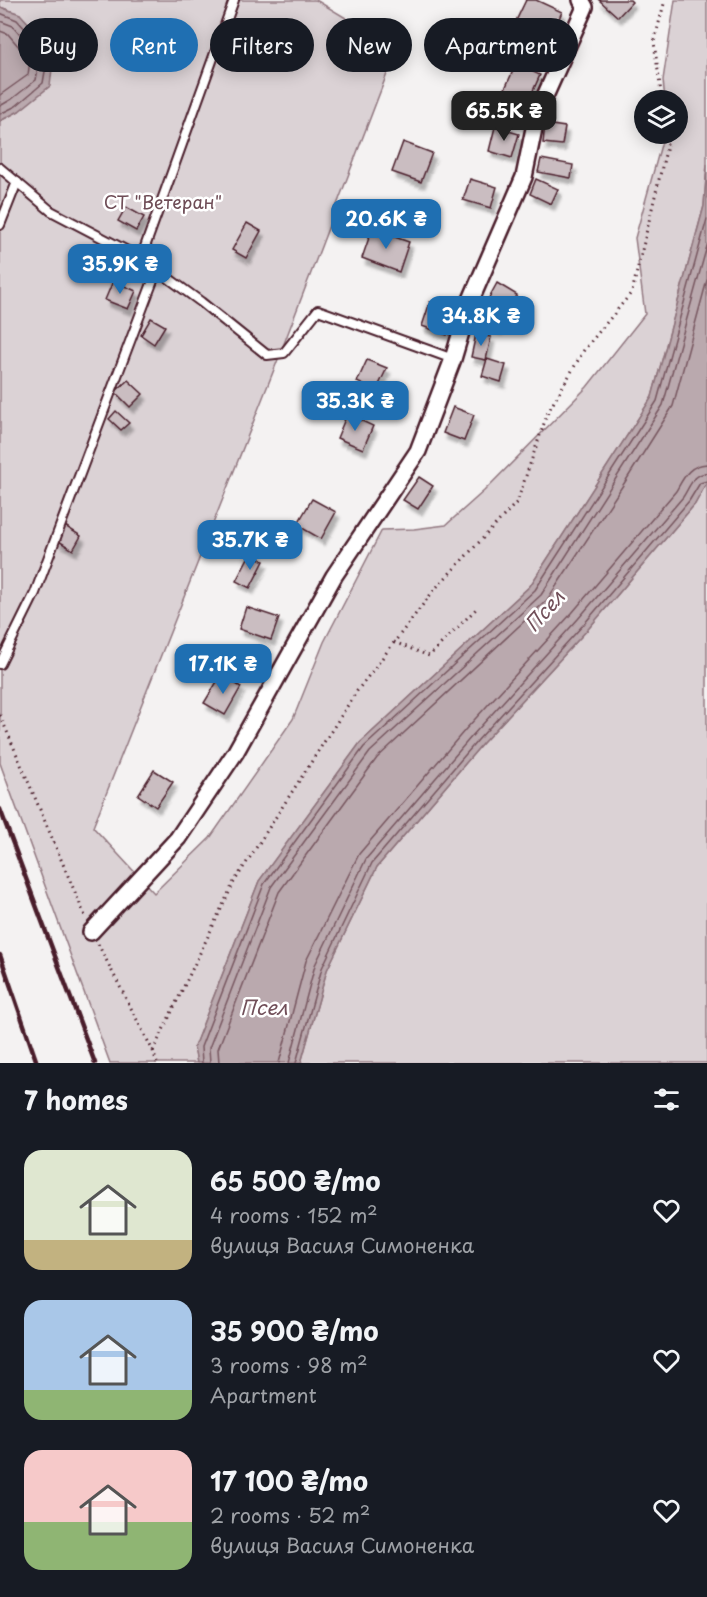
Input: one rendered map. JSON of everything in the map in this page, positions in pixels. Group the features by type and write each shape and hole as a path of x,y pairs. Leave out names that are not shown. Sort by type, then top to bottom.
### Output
{"street":[{"path":"92,932 178,838 236,753 334,576 418,452 453,359 470,302 524,177 537,114 585,6 581,0"}],"lane":[{"path":"141,258 234,0"},
{"path":"0,168 51,212 141,258 267,355 284,353 318,310 453,359"},
{"path":"0,225 16,182"},
{"path":"0,664 35,593 157,270"}],"path":[{"path":"661,90 654,42 665,0"},
{"path":"153,1051 234,882 357,691 434,590 516,502 548,412 584,350 632,292 668,144"},
{"path":"394,642 429,656 476,609"},
{"path":"0,715 92,932 157,1063"}],"green space":[{"name":"СТ \"Ветеран\"","path":"0,0 316,0 346,18 326,18 326,72 388,72 277,362 93,827 154,893 210,838 293,719 324,642 382,530 446,525 484,491 587,387 645,314 635,238 661,144 688,144 688,90 664,90 663,80 675,0 707,0 707,164 704,206 652,397 530,586 360,743 259,881 194,1047 197,1063 110,1063 0,763 0,121 19,111 19,72 98,72 98,18 20,18 20,14 0,7"},
{"path":"707,482 707,1063 301,1063 327,970 377,867 482,744 589,628 695,504"}],"water":[{"path":"0,7 20,14 24,18 18,18 18,72 52,72 50,86 19,111 0,121"},
{"name":"Псел","path":"707,164 707,482 695,504 589,628 482,744 377,867 327,970 301,1063 197,1063 194,1047 259,881 360,743 530,586 652,397 704,206"}],"building":[{"path":"526,0 536,0 562,12 559,18 517,18"},
{"path":"599,0 630,0 632,2 618,17"},
{"path":"512,72 533,72 540,75 528,102 504,91"},
{"path":"488,101 509,107 505,120 484,113"},
{"path":"545,124 565,127 562,145 543,143"},
{"path":"495,127 519,134 512,158 489,151"},
{"path":"403,142 432,153 421,182 392,172"},
{"path":"541,159 573,165 571,178 538,172"},
{"path":"470,179 497,187 491,208 463,200"},
{"path":"536,179 558,189 551,204 530,194"},
{"path":"126,207 144,217 136,231 118,221"},
{"path":"247,223 261,231 246,258 232,250"},
{"path":"372,229 409,242 399,272 362,258"},
{"path":"113,281 136,291 128,309 105,300"},
{"path":"497,283 517,295 498,329 478,318"},
{"path":"430,302 456,312 447,335 422,326"},
{"path":"151,318 165,326 154,344 141,335"},
{"path":"476,334 491,337 486,360 471,357"},
{"path":"487,359 506,365 501,382 482,376"},
{"path":"367,360 387,368 376,391 357,382"},
{"path":"128,380 143,394 130,407 115,392"},
{"path":"453,407 474,415 464,441 443,433"},
{"path":"116,411 129,423 121,430 109,419"},
{"path":"347,414 373,426 363,449 337,438"},
{"path":"419,477 433,486 418,509 403,500"},
{"path":"312,499 336,512 321,539 297,525"},
{"path":"65,526 81,536 73,550 57,540"},
{"path":"250,554 264,561 250,588 236,581"},
{"path":"246,607 279,618 271,640 239,629"},
{"path":"221,675 241,687 225,715 204,703"},
{"path":"154,770 173,782 156,807 138,795"}],"railway":[{"path":"0,809 95,1063"},
{"path":"0,955 37,1063"}]}
